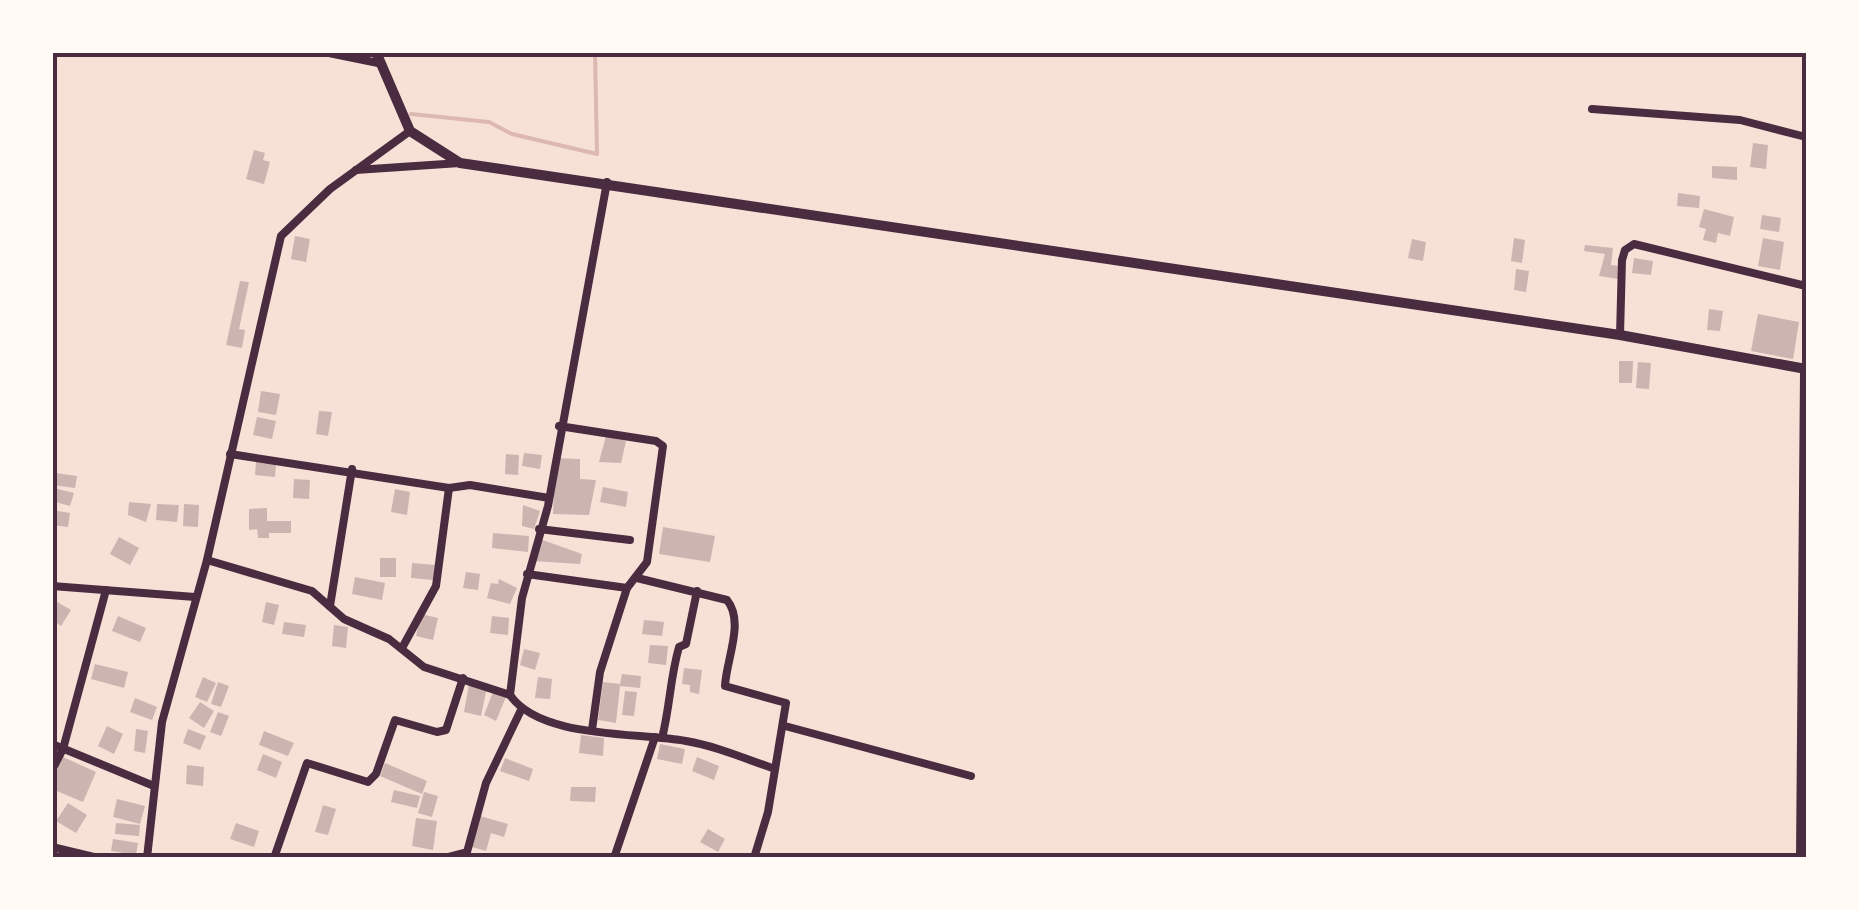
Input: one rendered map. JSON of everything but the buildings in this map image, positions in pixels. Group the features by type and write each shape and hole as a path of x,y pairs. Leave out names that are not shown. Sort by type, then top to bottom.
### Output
{"main road":[{"path":"1802,858 1806,371"}],"street":[{"path":"329,53 377,58 410,132 460,164"},
{"path":"1592,109 1740,120 1806,137"},
{"path":"150,857 162,722 207,560 281,236 356,170 410,132"},
{"path":"356,170 460,164 607,182 1620,334 1806,371"},
{"path":"510,695 527,574 549,498 559,426 607,182"},
{"path":"1620,334 1622,260 1625,250 1634,244 1806,286"},
{"path":"559,426 662,444 647,562 627,588 600,672 592,730"},
{"path":"230,454 352,469 448,488 470,484 549,498"},
{"path":"330,606 352,469"},
{"path":"402,648 436,586 448,488"},
{"path":"539,529 630,540"},
{"path":"207,560 312,592 344,619 402,648 424,667 510,695 521,710 544,720 703,744 775,769"},
{"path":"527,574 627,588"},
{"path":"637,578 727,600 734,612 725,686 780,698 787,709 754,858"},
{"path":"52,586 195,597"},
{"path":"52,770 63,749 106,590"},
{"path":"614,858 671,701 669,683 679,647 686,644 697,591"},
{"path":"274,858 307,763 368,782 376,774 395,720 437,732 446,730 463,678"},
{"path":"467,852 486,783 521,710"},
{"path":"785,726 971,776"},
{"path":"52,744 154,786"},
{"path":"52,846 98,858"},
{"path":"444,858 467,852 479,858"}],"waterway":[{"path":"411,114 489,122 512,134 597,154 595,52"}]}
